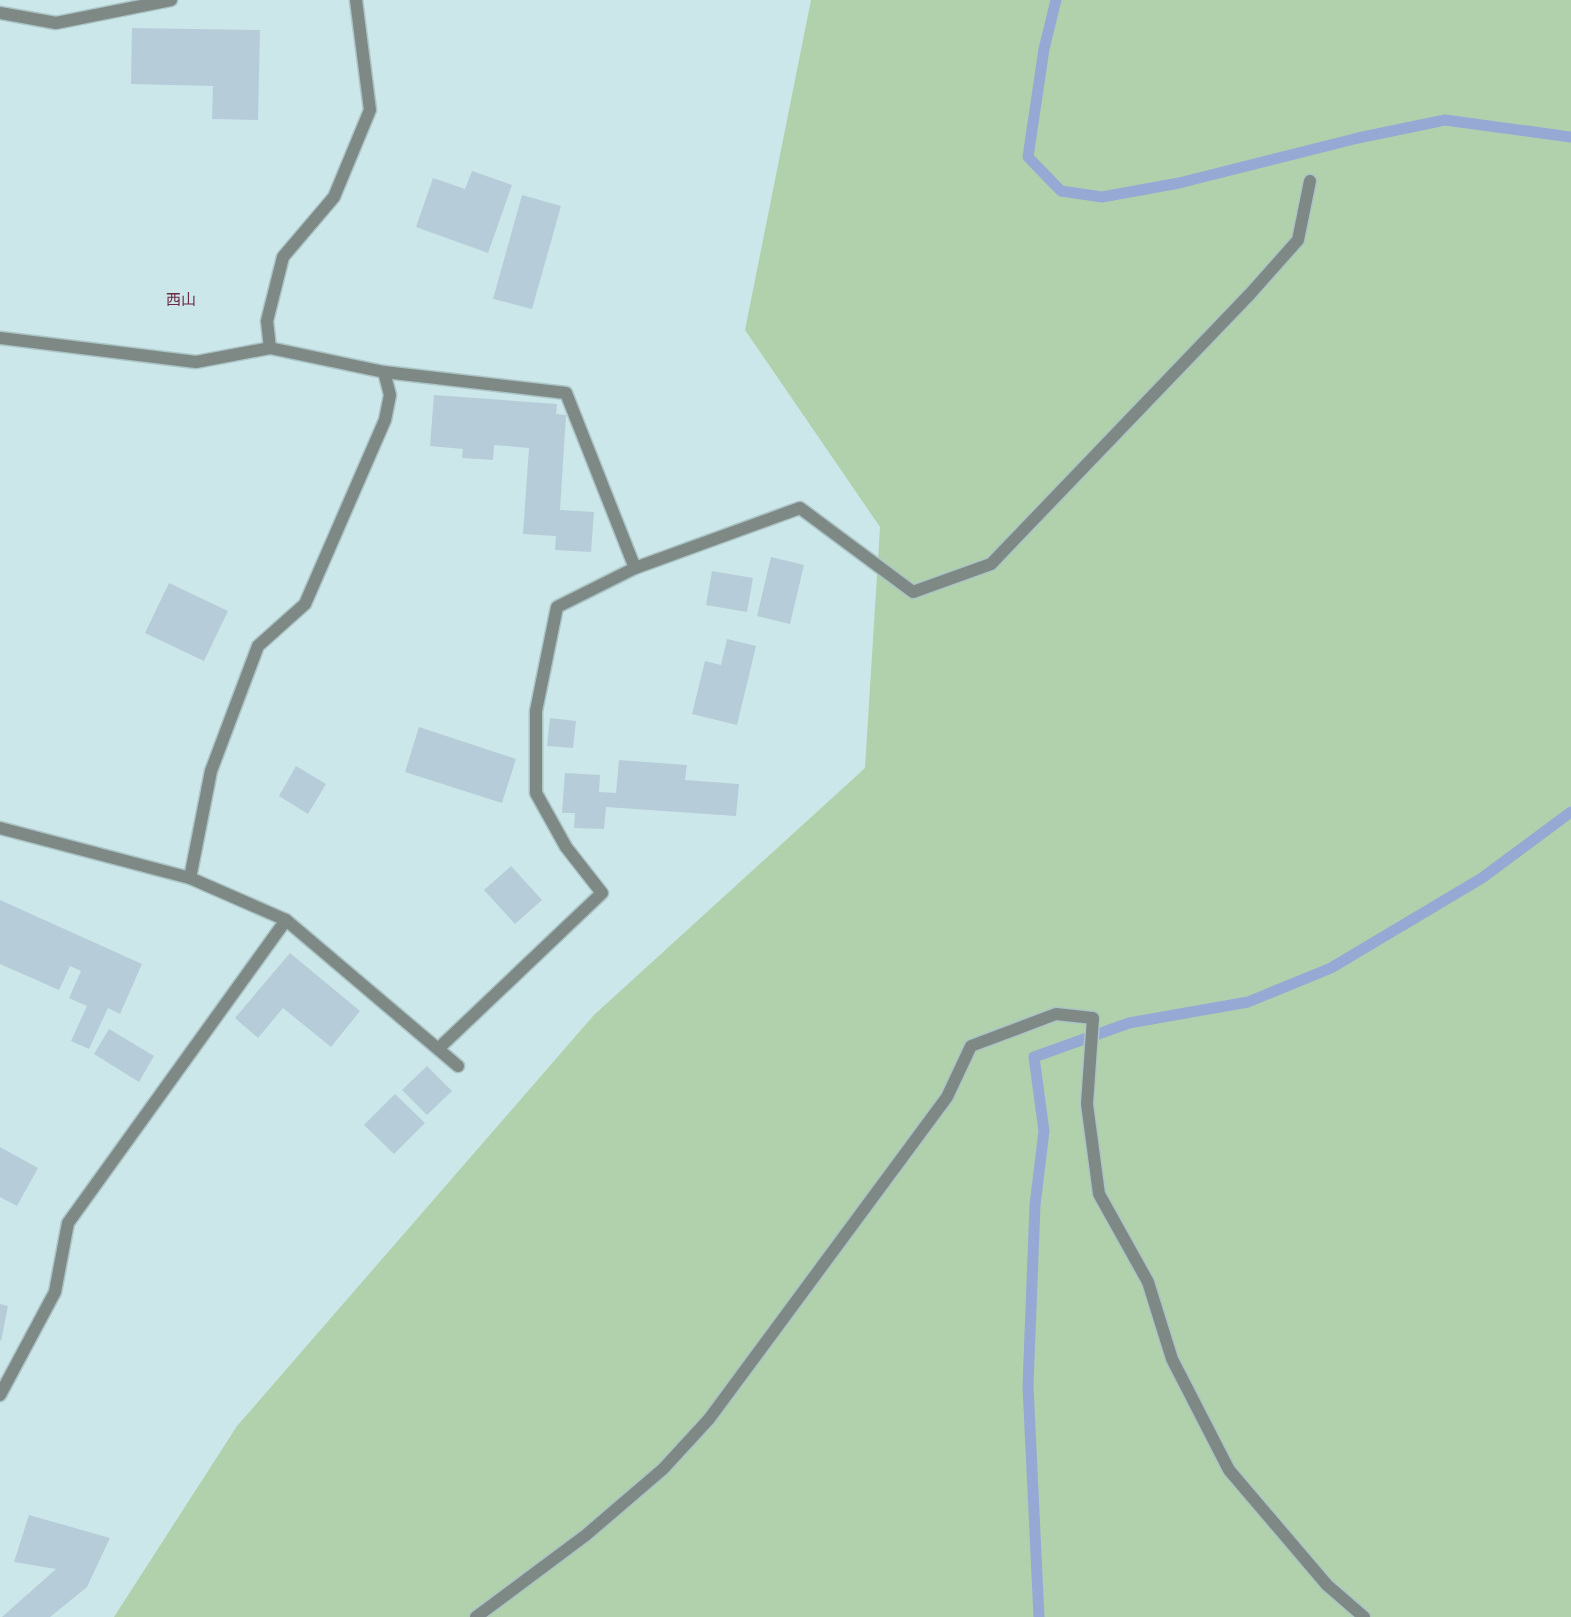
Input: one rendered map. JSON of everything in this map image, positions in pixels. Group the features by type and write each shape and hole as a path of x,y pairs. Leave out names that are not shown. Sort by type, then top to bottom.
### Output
{"street":[{"path":"0,13 56,23 172,0"},
{"path":"270,348 267,321 283,257 334,197 370,110 356,0"},
{"path":"439,1048 602,893 566,847 536,793 536,711 557,608 635,568 800,508 913,592 991,564 1250,294 1298,240 1310,181"},
{"path":"0,338 196,362 270,348 384,372 566,393 635,568"},
{"path":"190,878 212,771 258,646 305,604 385,420 390,394 384,372"},
{"path":"0,828 190,878 286,920 458,1066"},
{"path":"0,1395 55,1292 68,1223 286,920"},
{"path":"476,1617 586,1535 663,1469 709,1419 946,1097 971,1046 1056,1014 1093,1018 1088,1104 1099,1194 1148,1282 1172,1359 1229,1470 1327,1584 1364,1617"}],"green space":[{"path":"811,0 1571,0 1571,1617 114,1617 237,1426 594,1015 865,768 880,527 745,330"}],"building":[{"path":"132,28 260,30 258,120 212,119 213,86 131,84"},
{"path":"472,171 512,185 488,253 416,227 433,178 465,189"},
{"path":"522,195 561,206 532,309 493,299"},
{"path":"434,395 557,404 556,414 566,415 560,510 594,512 591,552 555,550 556,536 523,534 529,448 494,445 493,460 462,458 463,449 430,446"},
{"path":"771,557 804,565 790,624 757,616"},
{"path":"712,571 753,578 747,612 706,605"},
{"path":"169,583 228,611 204,661 145,633"},
{"path":"727,639 756,646 737,725 692,714 705,661 721,665"},
{"path":"550,718 576,721 573,748 547,746"},
{"path":"419,727 516,759 502,803 405,772"},
{"path":"619,760 687,765 685,780 739,784 736,816 606,807 604,829 574,828 575,813 562,813 565,773 600,775 599,792 616,793"},
{"path":"296,766 326,784 308,814 279,796"},
{"path":"511,866 542,900 515,924 484,890"},
{"path":"0,900 142,964 120,1014 108,1008 89,1049 71,1041 87,1006 69,998 81,971 70,966 59,990 0,964"},
{"path":"290,953 360,1011 331,1047 283,1008 258,1038 235,1018"},
{"path":"109,1029 154,1056 139,1082 94,1054"},
{"path":"427,1066 452,1091 427,1115 402,1090"},
{"path":"395,1094 425,1123 394,1154 364,1125"},
{"path":"0,1147 38,1168 17,1206 0,1197"},
{"path":"0,1304 8,1306 1,1341 0,1340"},
{"path":"29,1515 110,1538 87,1587 50,1617 2,1617 56,1569 14,1562"}],"waterway":[{"path":"1056,0 1044,49 1028,157 1061,191 1102,197 1179,183 1358,138 1445,120 1571,137"},
{"path":"1039,1617 1028,1386 1035,1205 1044,1131 1034,1057 1129,1023 1248,1002 1331,968 1482,878 1571,812"}],"district":[{"name":"西山","path":"181,299"}]}
